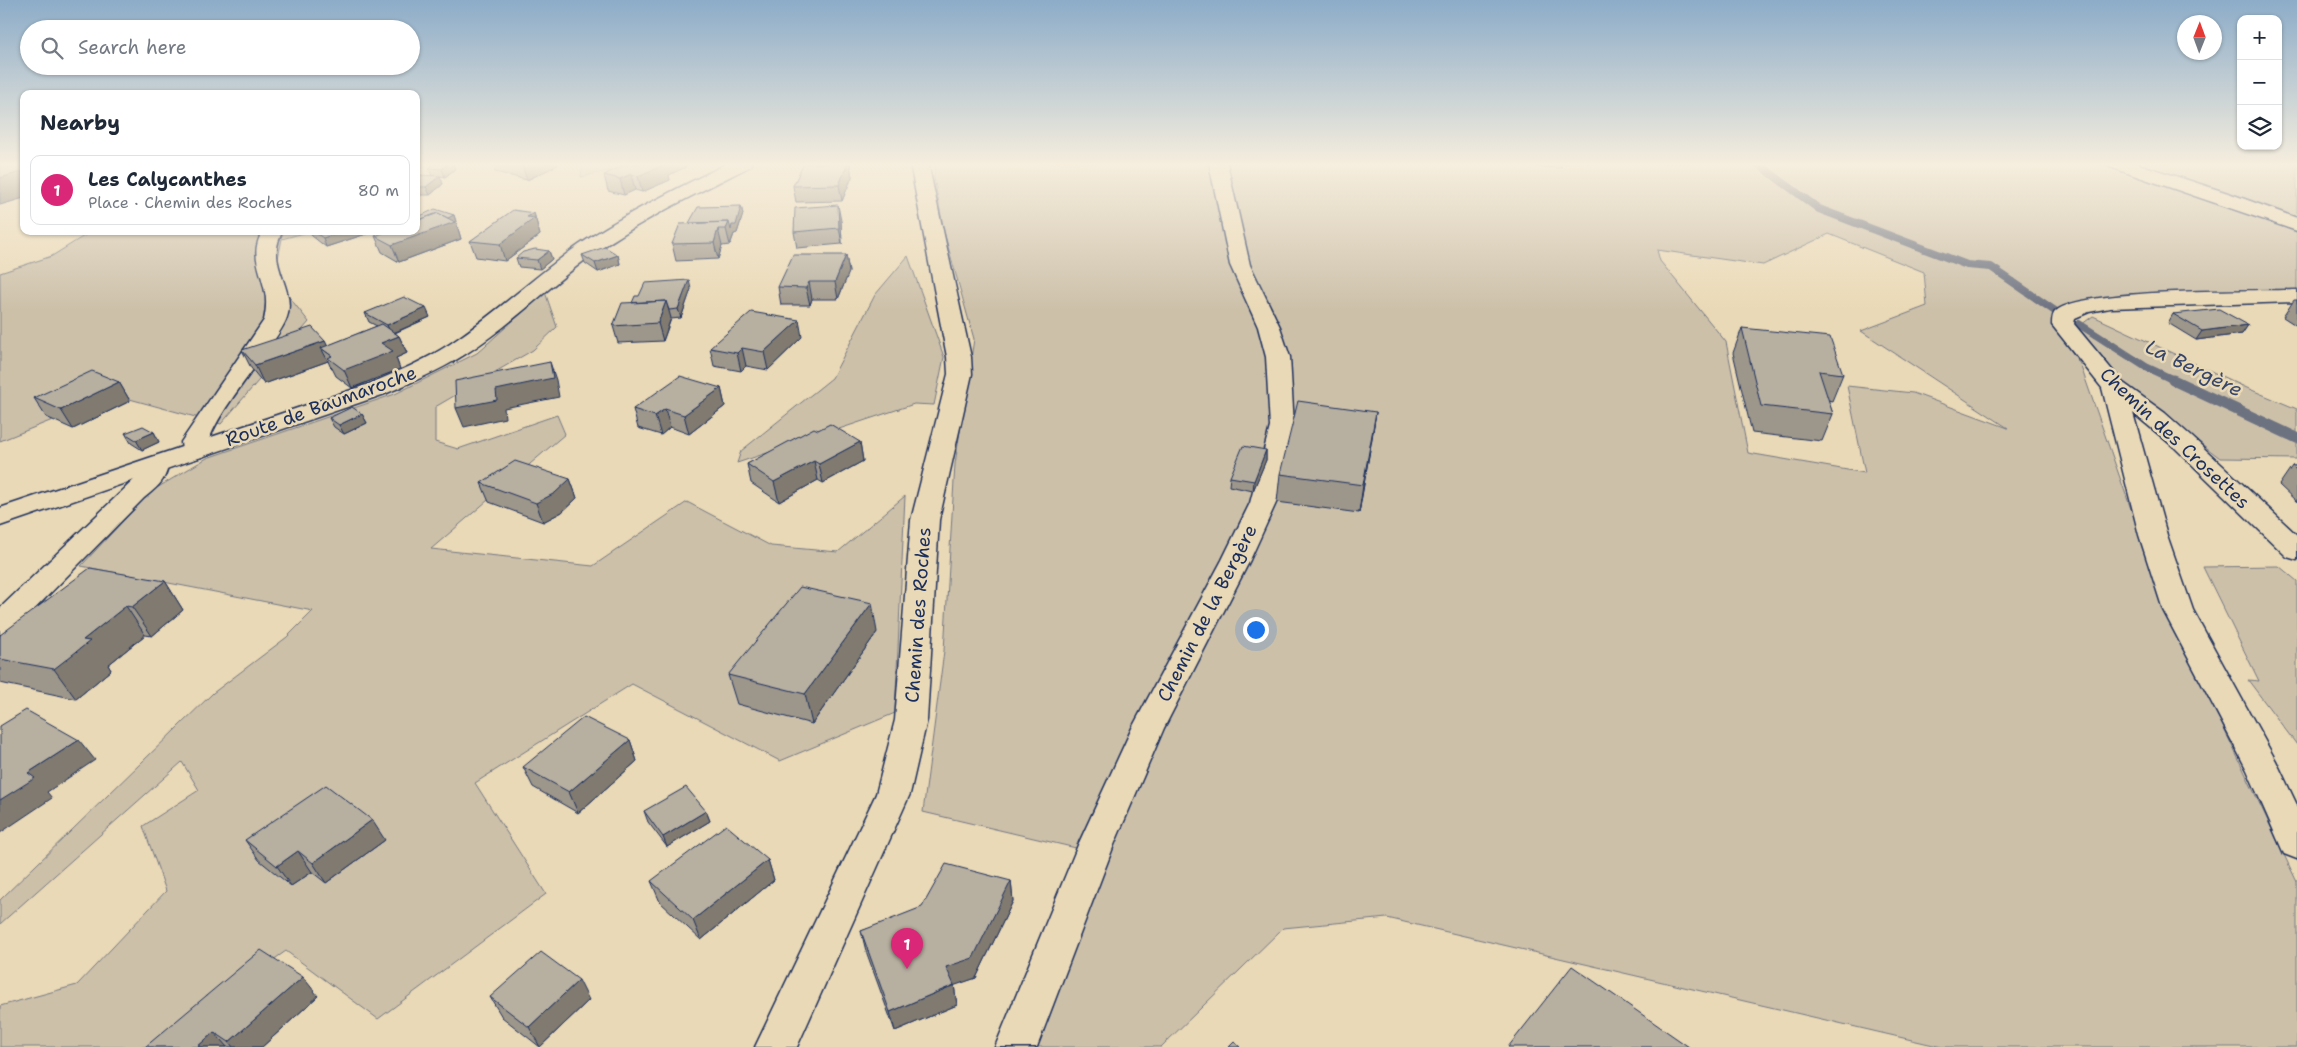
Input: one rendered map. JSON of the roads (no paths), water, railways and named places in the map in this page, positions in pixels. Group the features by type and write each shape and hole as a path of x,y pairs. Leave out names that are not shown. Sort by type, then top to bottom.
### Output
{"street":[{"name":"Route de Baumaroche","path":"0,517 155,466 377,389 437,362 479,334 588,248 649,212"},
{"name":"Chemin des Roches","path":"776,1047 893,794 911,720 925,520 960,374 959,357 929,212"},
{"name":"Chemin de la Bergère","path":"1016,1047 1096,845 1148,728 1236,560 1263,503 1282,427 1278,385 1278,357 1269,327 1240,265 1229,212"},
{"path":"2261,212 2297,225"},
{"path":"195,451 194,442 205,423 275,320 277,308 275,289 264,256 271,235"},
{"name":"Chemin des Crosettes","path":"2297,296 2110,302 2083,307 2064,314 2063,325 2114,387 2156,418 2183,442 2297,551"},
{"path":"2114,387 2154,535 2178,610 2264,770 2297,844"},
{"path":"0,626 135,492 153,477 155,466"}],"waterway":[{"name":"La Bergère","path":"1827,212 1967,265 1991,267 2055,311"},
{"name":"La Bergère","path":"2079,324 2146,367 2176,381"},
{"name":"La Bergère","path":"2173,380 2297,438"}],"place":[{"name":"Les Calycanthes","path":"907,969"}]}
